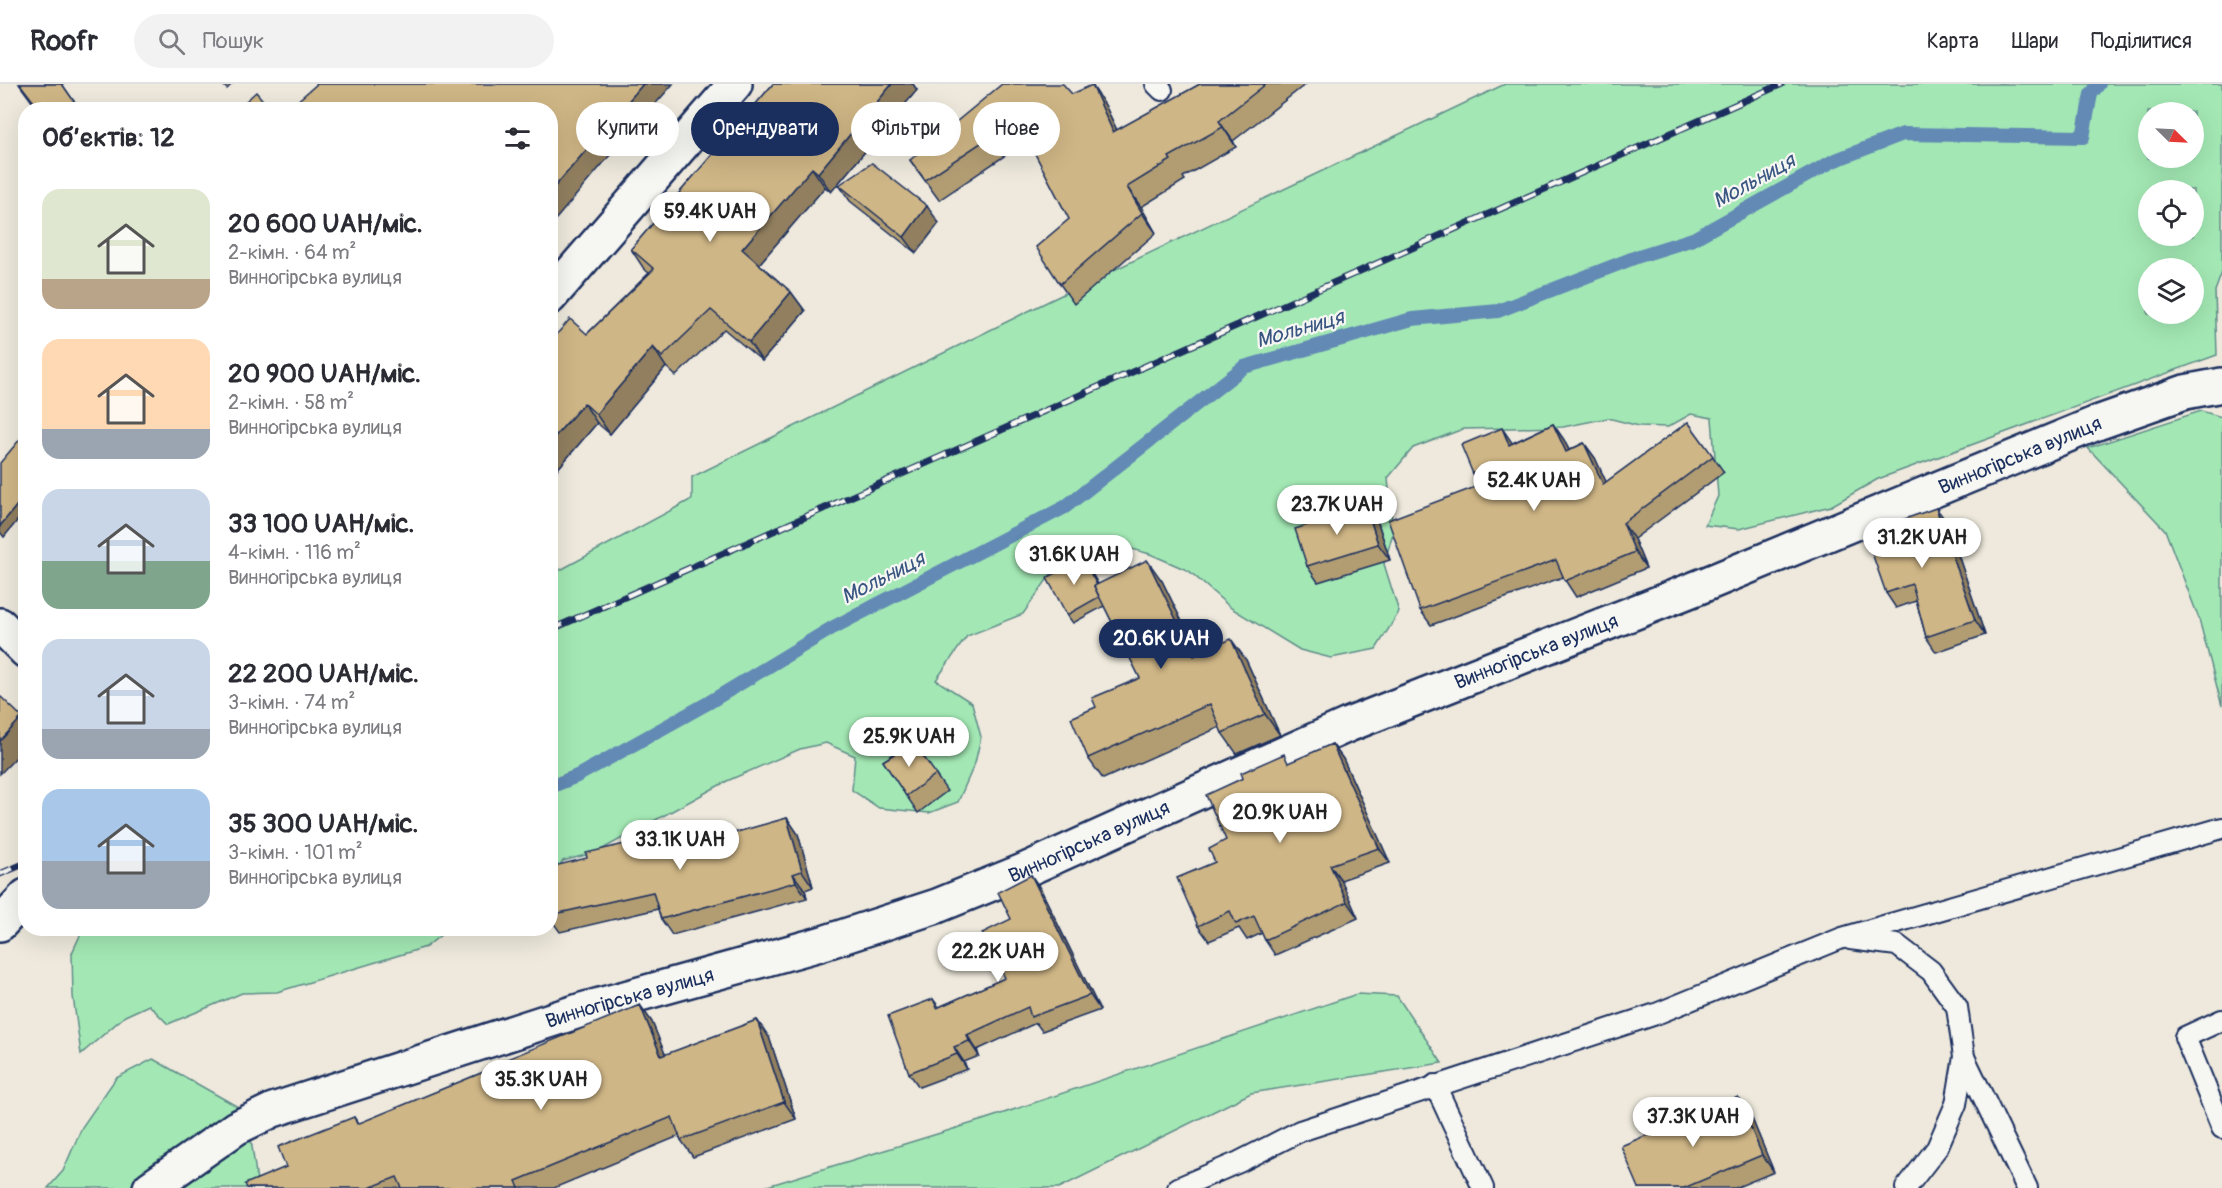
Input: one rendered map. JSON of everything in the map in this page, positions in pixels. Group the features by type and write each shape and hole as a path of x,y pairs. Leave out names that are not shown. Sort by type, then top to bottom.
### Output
{"street":[{"path":"558,288 735,84"},
{"name":"Винногірська вулиця","path":"150,1188 237,1128 273,1110 582,1010 820,944 937,906 1034,867 1348,725 1699,587 2097,423 2184,392 2222,385"},
{"path":"0,625 18,643"},
{"path":"0,924 18,905"}],"lane":[{"path":"1178,1188 1239,1162 1300,1131 1656,1014 1842,938 2222,828"},
{"path":"1842,938 1897,945 1931,971 1957,1007 1964,1057 2026,1188"},
{"path":"2222,1020 2185,1037 2222,1128"},
{"path":"1906,1188 1937,1148 1956,1104 1964,1057"},
{"path":"1435,1085 1483,1188"}],"green space":[{"path":"1505,84 2222,84 2222,272 2215,291 2217,355 1878,479 1831,506 1739,529 1705,525 1718,496 1712,418 1691,414 1668,427 1639,426 1608,418 1563,427 1463,429 1413,448 1388,478 1393,533 1384,564 1399,612 1376,649 1331,658 1300,650 1231,608 1189,571 1150,554 1114,544 1060,561 1023,614 967,636 936,680 972,703 981,737 975,763 958,802 929,813 879,808 852,790 855,756 826,743 800,749 727,781 597,852 563,861 558,867 558,571 692,499 692,477 1053,299"},
{"path":"2201,411 2222,417 2222,706 2199,619 2165,530 2088,448"},
{"path":"79,936 439,936 426,947 277,992 242,993 168,1024 149,1005 125,1016 81,1054 73,996 72,953"},
{"path":"1357,994 1397,996 1442,1063 1251,1093 1059,1188 761,1188 986,1119"},
{"path":"153,1059 247,1112 258,1188 48,1188 63,1171 82,1127 116,1078"}],"building":[{"path":"20,84 62,84 74,102 34,102"},
{"path":"317,84 643,84 628,102 576,102 576,156 581,156 558,183 558,102 296,102"},
{"path":"773,84 892,84 877,102 851,102 851,133 839,148 839,102 758,102"},
{"path":"1002,84 1063,84 1072,94 1092,85 1113,132 1200,84 1266,84 1219,121 1223,127 1169,157 1171,160 1127,187 1142,213 1060,284 1036,247 1069,219 1036,156 1060,156 1060,102 980,102"},
{"path":"256,92 264,102 245,102"},
{"path":"973,108 973,148 925,180 910,160 915,156 961,156 961,118"},
{"path":"711,156 832,156 818,173 812,168 742,249 791,292 749,342 711,310 662,357 653,347 596,414 584,403 558,433 558,333 570,319 587,334 654,269 631,249"},
{"path":"872,163 927,206 904,237 839,185"},
{"path":"1688,422 1713,456 1623,523 1635,552 1565,581 1556,560 1420,610 1388,520 1478,486 1461,445 1502,428 1509,445 1553,424 1566,452 1584,443 1603,484"},
{"path":"18,442 18,504 0,526 0,463"},
{"path":"1366,506 1378,544 1307,566 1295,529"},
{"path":"1936,508 1975,620 1926,637 1912,584 1886,593 1865,533"},
{"path":"1082,558 1097,585 1094,586 1099,597 1067,615 1047,578"},
{"path":"1147,560 1194,656 1231,639 1265,714 1222,733 1210,704 1088,758 1071,718 1096,707 1092,698 1140,678 1094,586"},
{"path":"0,696 18,713 18,721 0,741"},
{"path":"913,742 936,774 906,796 883,761"},
{"path":"1332,744 1379,848 1330,865 1347,902 1265,940 1254,916 1236,924 1230,911 1198,926 1177,878 1215,862 1209,849 1226,840 1206,795 1243,778 1241,773 1284,754 1288,763"},
{"path":"787,818 802,871 793,874 796,882 661,919 653,892 558,913 558,865 587,858 586,853 676,832 680,848"},
{"path":"1031,875 1090,995 1031,1017 1028,1007 967,1035 969,1041 954,1047 957,1054 909,1073 888,1016 933,999 937,1008 1005,978 982,933 1011,919 998,892"},
{"path":"640,1005 661,1056 757,1020 784,1102 681,1140 672,1117 516,1181 519,1188 402,1188 397,1177 369,1188 247,1188 245,1184 286,1167 278,1147 354,1117 357,1124 491,1069 490,1066"},
{"path":"1738,1097 1762,1155 1684,1188 1639,1188 1621,1146"}],"waterway":[{"name":"Мольниця","path":"558,784 577,776 708,703 832,628 1065,507 1244,367 1412,319 1498,311 1639,256 1693,239 1833,161 1903,134 2083,137 2091,94 2099,84"}],"railway":[{"path":"558,626 1782,84"},
{"path":"0,874 18,866"}]}
